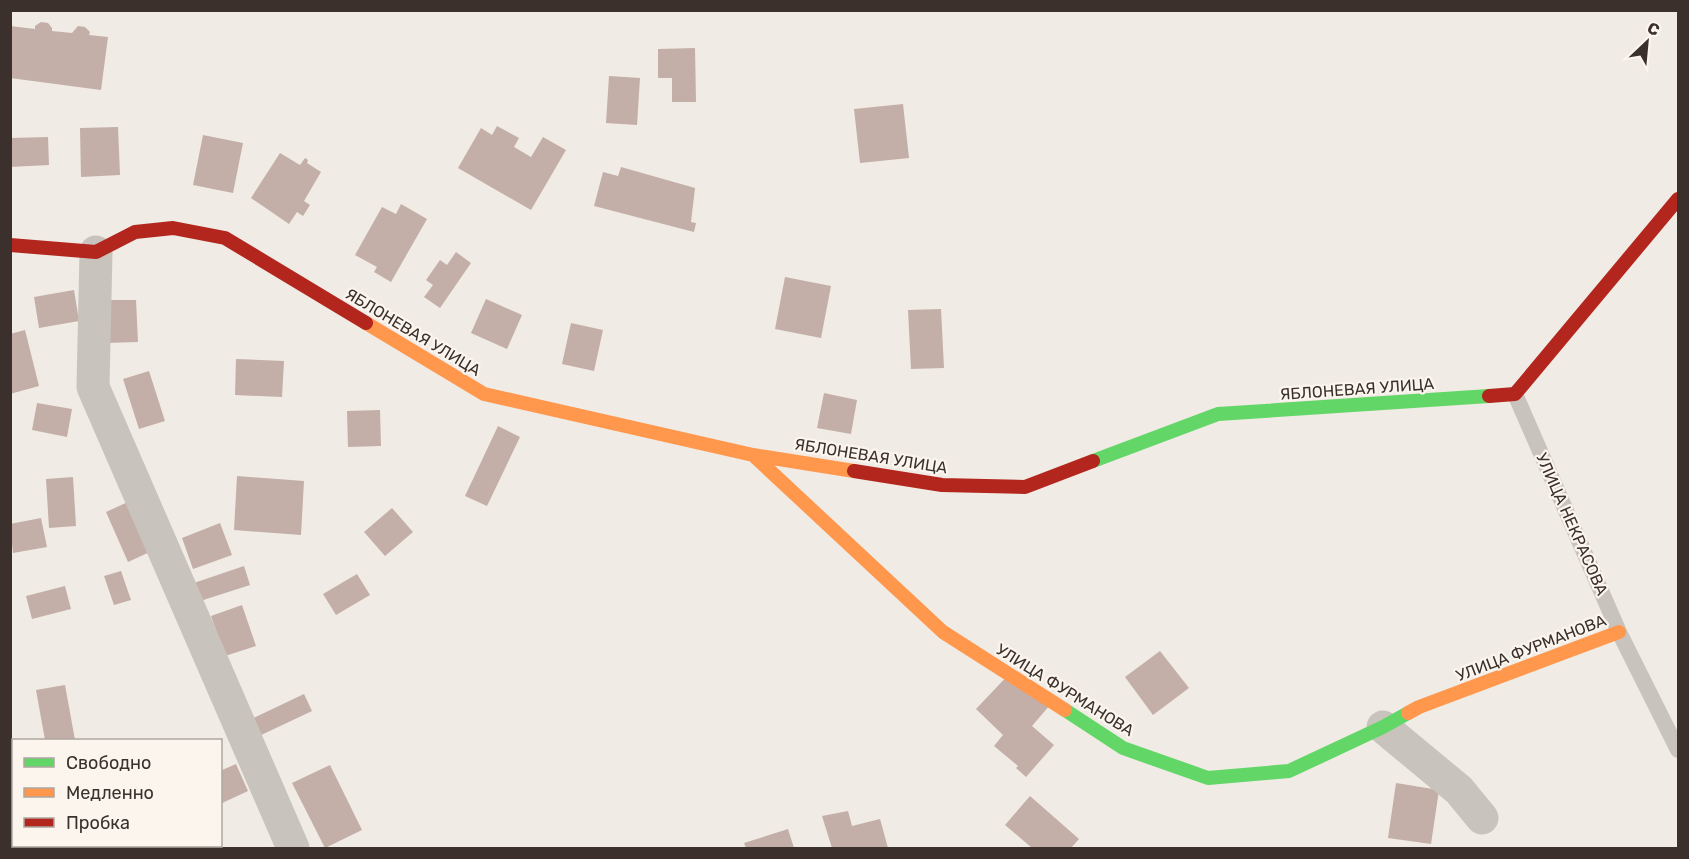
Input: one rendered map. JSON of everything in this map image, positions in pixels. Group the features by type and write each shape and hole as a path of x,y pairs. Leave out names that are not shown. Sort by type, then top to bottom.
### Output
{"street":[{"path":"1515,394 1678,199"},
{"name":"ЯБЛОНЕВАЯ УЛИЦА","path":"96,252 135,232 173,228 225,238 484,394 753,455 942,485 1025,487 1218,414 1515,394"},
{"path":"10,244 96,252 93,387 293,849"},
{"name":"УЛИЦА ФУРМАНОВА","path":"753,455 943,632 1124,747 1208,778 1289,771 1383,727 1419,707 1619,632"},
{"path":"1383,727 1459,790 1482,818"}],"lane":[{"name":"УЛИЦА НЕКРАСОВА","path":"1515,394 1619,632 1678,750"}],"building":[{"path":"41,22 48,23 52,31 72,33 78,26 85,27 90,32 89,35 108,37 101,90 10,78 10,26 35,29 35,26"},
{"path":"695,48 696,102 672,102 672,78 658,78 658,49"},
{"path":"609,76 640,78 637,125 606,123"},
{"path":"903,104 909,158 860,163 854,109"},
{"path":"497,126 519,138 514,147 531,157 543,137 566,150 531,210 458,168 481,128 492,135"},
{"path":"118,127 120,175 81,177 80,128"},
{"path":"203,135 243,143 233,193 193,185"},
{"path":"48,137 49,165 10,167 10,138"},
{"path":"280,153 300,165 305,158 308,160 307,163 321,172 304,201 310,205 303,216 297,212 289,224 251,198"},
{"path":"621,167 695,188 691,222 696,223 694,232 594,206 603,172 618,176"},
{"path":"401,204 427,219 391,282 374,272 377,267 355,255 382,207 396,214"},
{"path":"456,252 471,263 440,308 424,297 433,285 426,280 440,260 447,265"},
{"path":"785,277 831,286 821,338 775,329"},
{"path":"74,290 79,321 39,328 34,297"},
{"path":"486,299 522,315 507,349 471,333"},
{"path":"103,300 136,300 138,342 105,343"},
{"path":"941,309 944,368 911,369 908,310"},
{"path":"571,323 603,330 594,371 562,364"},
{"path":"25,330 39,386 10,394 10,334"},
{"path":"236,359 284,361 282,397 235,395"},
{"path":"149,371 165,421 139,429 123,379"},
{"path":"824,393 857,400 851,434 817,428"},
{"path":"37,403 72,409 67,437 32,430"},
{"path":"380,410 381,446 348,447 347,411"},
{"path":"498,426 520,437 487,506 465,496"},
{"path":"237,476 304,481 301,535 234,530"},
{"path":"73,477 76,526 49,528 46,479"},
{"path":"130,501 152,551 128,562 106,512"},
{"path":"392,508 413,532 385,556 364,532"},
{"path":"41,518 47,547 13,553 10,524"},
{"path":"220,523 232,555 193,569 182,538"},
{"path":"244,566 250,585 194,603 188,585"},
{"path":"121,571 131,600 114,605 104,576"},
{"path":"357,574 370,595 336,615 323,594"},
{"path":"65,586 71,609 32,619 26,596"},
{"path":"242,605 256,646 225,656 211,616"},
{"path":"1160,651 1189,688 1153,715 1125,677"},
{"path":"1012,671 1050,705 1032,726 1054,745 1026,777 1016,768 1018,766 994,746 1003,735 976,709"},
{"path":"65,685 75,739 45,739 36,690"},
{"path":"304,694 312,711 257,737 249,720"},
{"path":"236,764 248,791 222,803 222,770"},
{"path":"330,765 362,830 325,848 292,783"},
{"path":"10,768 12,768 12,813 10,813"},
{"path":"1396,783 1439,790 1431,844 1388,838"},
{"path":"1030,796 1079,839 1071,848 1032,848 1005,825"},
{"path":"848,811 852,826 880,819 888,848 832,848 822,816"},
{"path":"788,829 794,848 746,848 744,843"}],"traffic: fast":[{"path":"1093,461 1218,414 1489,396"},
{"path":"1065,710 1123,748 1208,778 1289,771 1408,713"}],"traffic: slow":[{"path":"366,323 484,394 753,455 854,471"},
{"path":"753,455 943,632 1065,710"},
{"path":"1408,713 1619,632"}],"traffic: jam":[{"path":"1489,396 1515,394 1678,199"},
{"path":"10,245 96,252 135,232 173,228 225,238 366,323"},
{"path":"854,471 942,485 1025,487 1093,461"}]}
